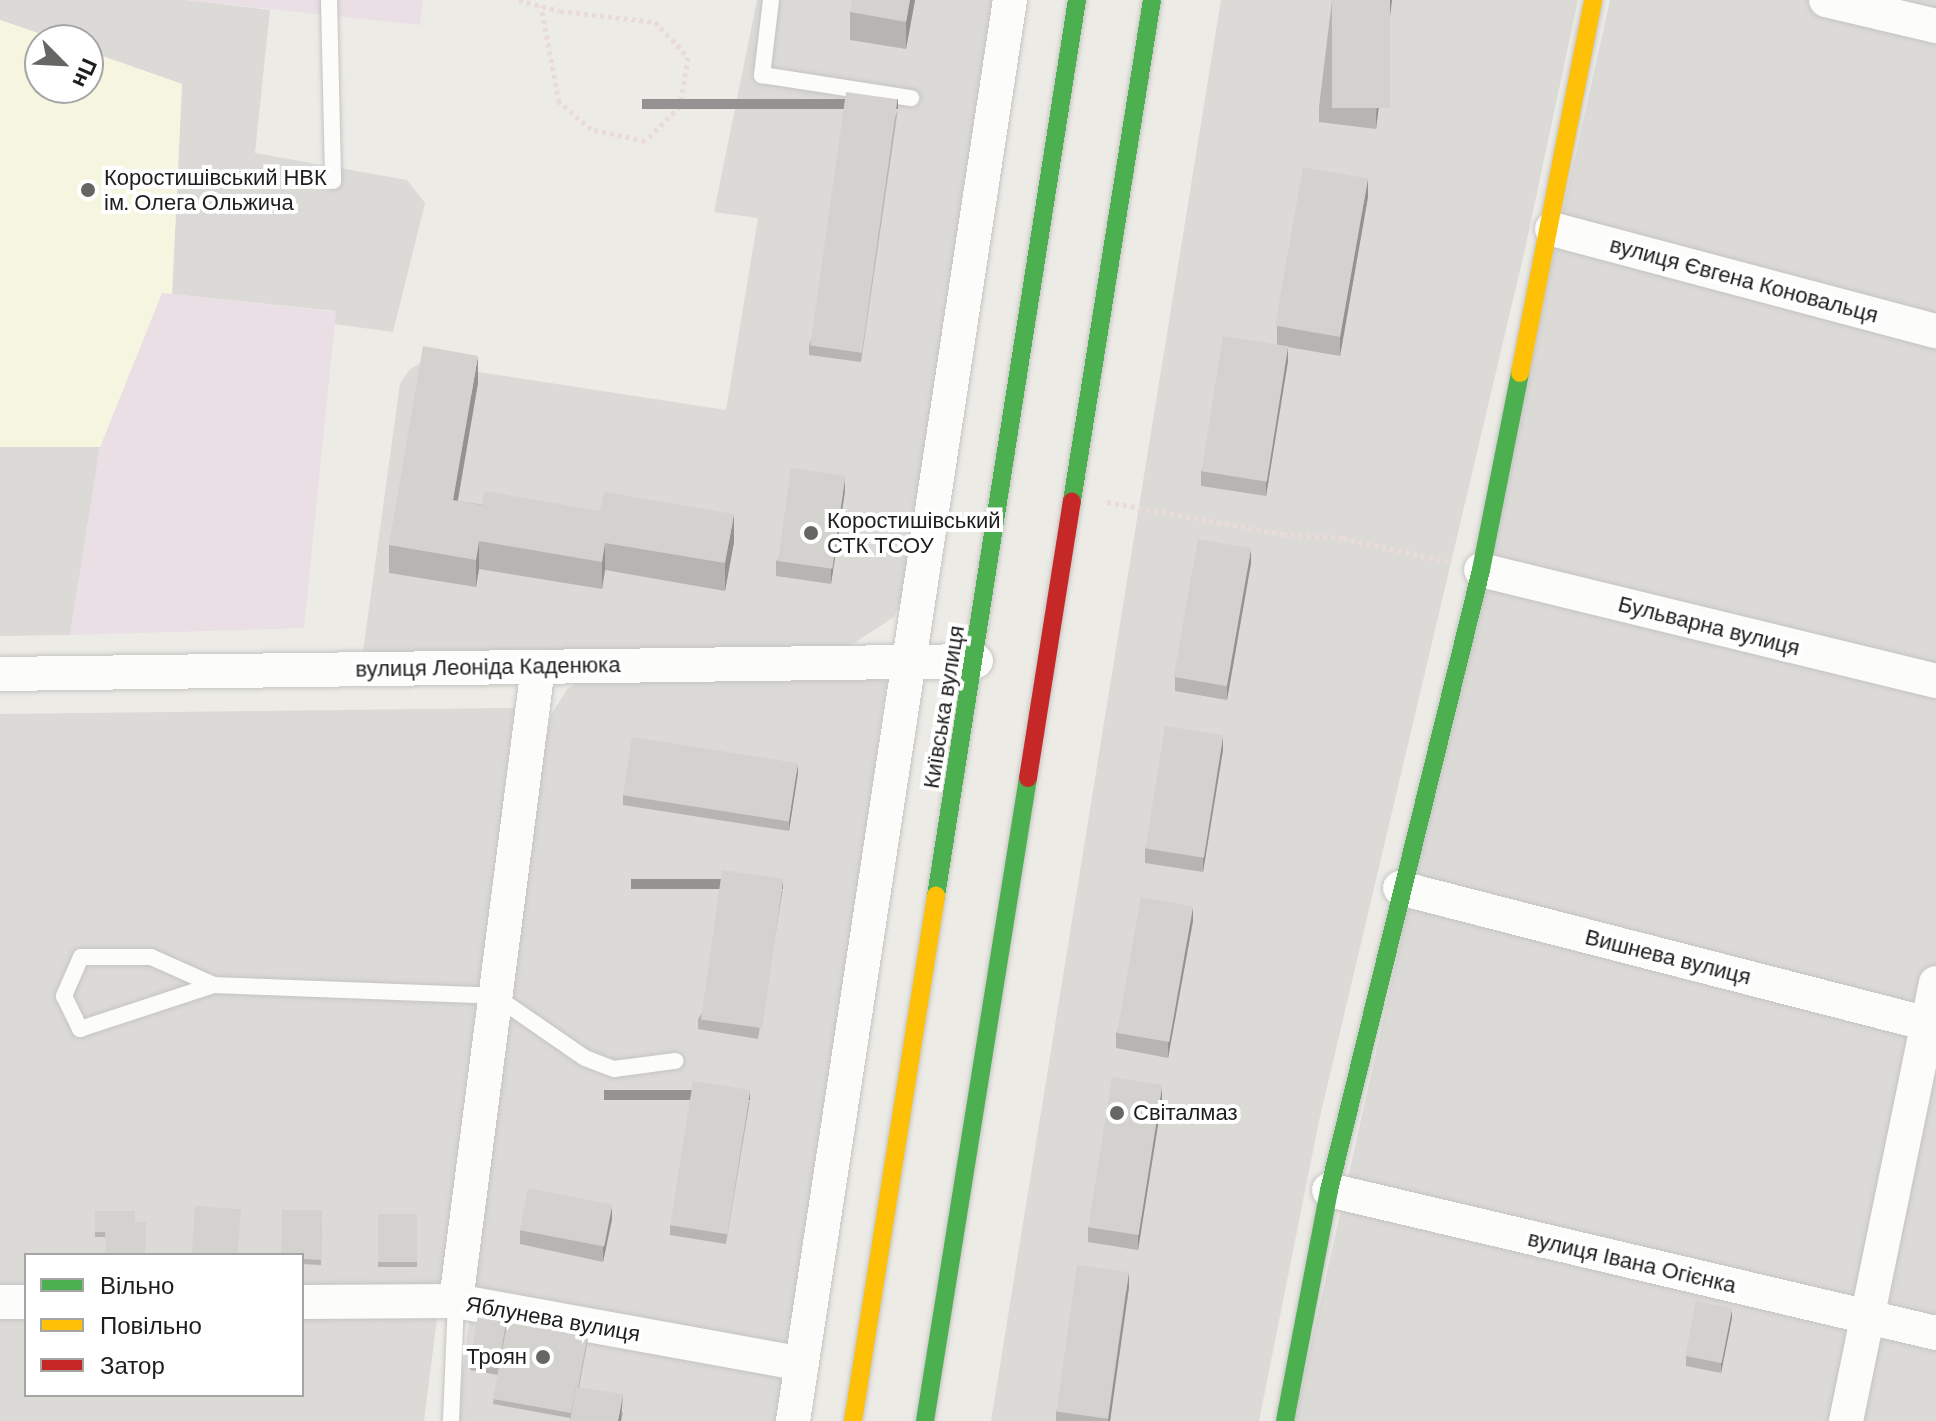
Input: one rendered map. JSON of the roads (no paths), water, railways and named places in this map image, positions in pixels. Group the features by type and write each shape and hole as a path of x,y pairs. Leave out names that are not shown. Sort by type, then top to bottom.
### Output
{"street":[{"path":"793,1421 1010,0"},
{"name":"Київська вулиця","path":"853,1421 976,661 1077,0"},
{"path":"925,1421 1152,0"},
{"path":"1285,1421 1329,1190 1400,888 1481,570 1552,229 1593,0"},
{"path":"1826,0 1936,26"},
{"name":"вулиця Євгена Коновальця","path":"1552,229 1936,331"},
{"name":"Бульварна вулиця","path":"1481,570 1936,681"},
{"name":"вулиця Леоніда Каденюка","path":"0,674 976,661"},
{"path":"456,1301 538,667"},
{"name":"Вишнева вулиця","path":"1400,888 1932,1025"},
{"path":"1846,1421 1932,1025 1936,983"},
{"name":"вулиця Івана Огієнка","path":"1329,1190 1936,1333"},
{"name":"Яблунева вулиця","path":"304,1302 456,1301 801,1364"},
{"path":"0,1302 24,1302"}],"lane":[{"path":"329,0 333,181"},
{"path":"771,0 762,75 911,98"},
{"path":"214,985 151,957 81,957 64,996 80,1029 214,985 495,996 585,1058 614,1069 675,1061"},
{"path":"451,1421 456,1301"}],"place":[{"name":"Коростишівський НВК ім. Олега Ольжича","path":"88,190"},
{"name":"Коростишівський СТК ТСОУ","path":"811,533"},
{"name":"Світалмаз","path":"1117,1113"},
{"name":"Троян","path":"543,1357"}]}
